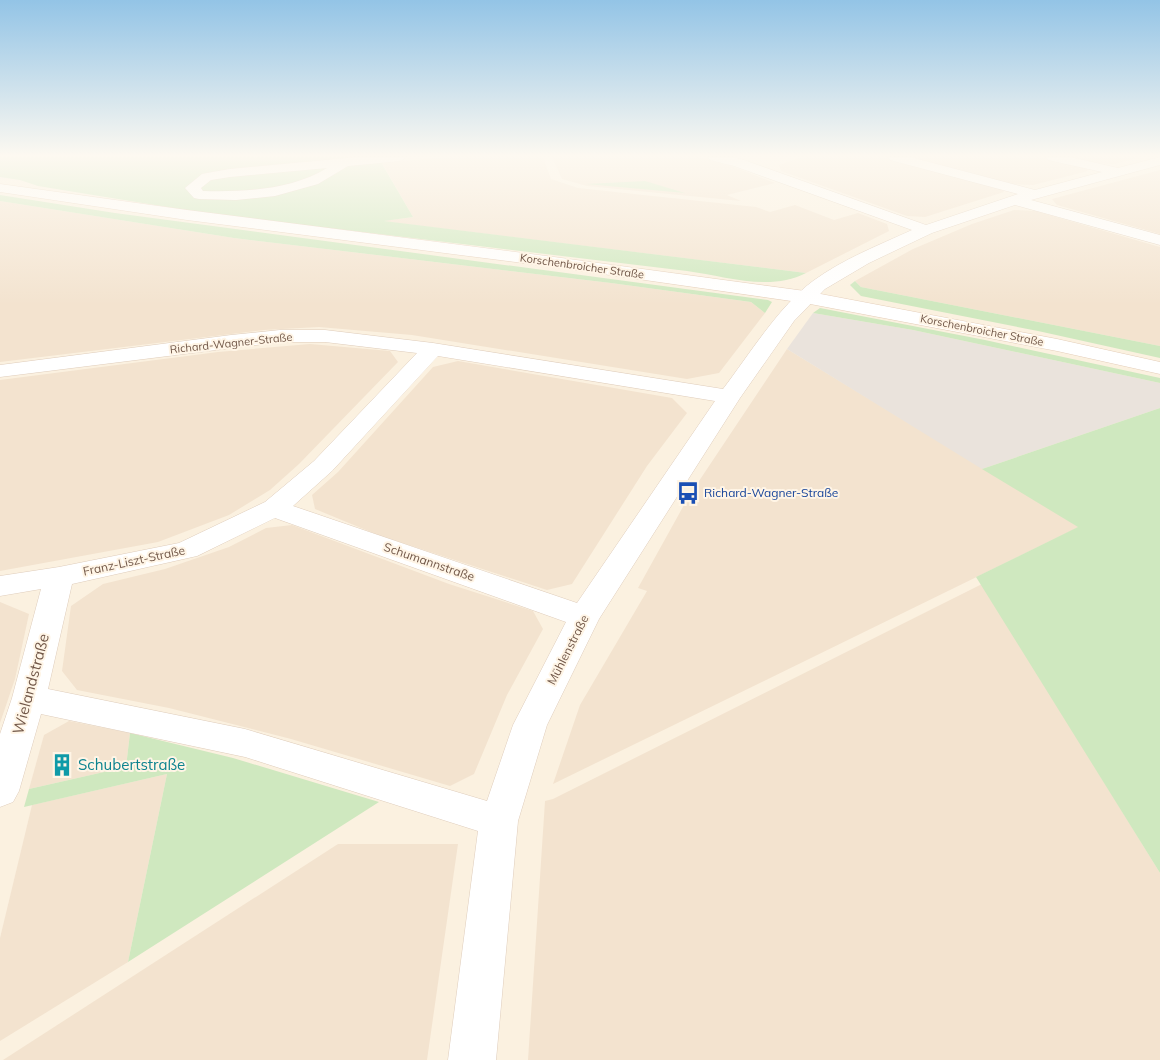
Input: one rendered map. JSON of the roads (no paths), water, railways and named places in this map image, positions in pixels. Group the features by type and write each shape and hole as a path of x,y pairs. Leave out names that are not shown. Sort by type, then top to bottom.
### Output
{"street":[{"name":"Korschenbroicher Straße","path":"123,206 554,262 805,297 1057,345 1160,368"},
{"path":"861,206 926,230"},
{"name":"Mühlenstraße","path":"472,1060 499,820 530,725 584,617 729,397 787,317 805,297 819,284 862,259 926,230 995,206"},
{"path":"1038,206 1160,240"},
{"name":"Richard-Wagner-Straße","path":"0,371 280,336 341,337 433,348 729,397"},
{"name":"Franz-Liszt-Straße","path":"0,586 187,550 274,508 323,466 433,348"},
{"name":"Schumannstraße","path":"274,508 584,617"},
{"name":"Wielandstraße","path":"0,791 29,698 59,576"},
{"path":"29,698 245,743 499,820"}],"place":[{"name":"Richard-Wagner-Straße","path":"688,493"},
{"name":"Schubertstraße","path":"62,765"}]}
